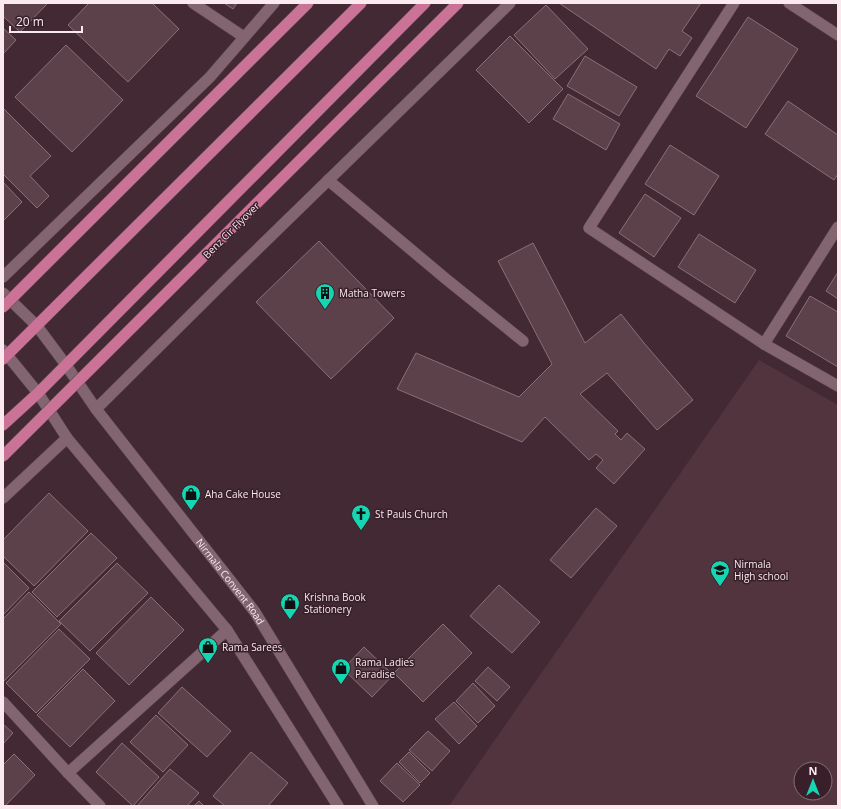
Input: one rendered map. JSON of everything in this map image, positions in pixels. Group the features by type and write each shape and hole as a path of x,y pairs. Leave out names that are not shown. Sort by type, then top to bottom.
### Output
{"main road":[{"path":"3,307 308,3"},
{"path":"5,354 37,326 361,3"},
{"path":"3,425 66,365 425,3"},
{"name":"Benz Cir Flyover","path":"3,456 458,3"}],"street":[{"path":"193,3 244,37"},
{"path":"3,278 210,77 274,3"},
{"path":"96,410 328,180 510,3"},
{"path":"734,3 589,228 764,344 838,386"},
{"path":"789,3 838,35"},
{"path":"328,180 446,279 523,341"},
{"path":"764,344 838,227"},
{"name":"Nirmala Convent Road","path":"3,293 37,326 66,365 96,410 254,612 374,806"},
{"path":"5,354 38,393 67,438 228,630 338,806"},
{"path":"3,498 67,438"},
{"path":"68,774 228,630"},
{"path":"3,702 68,774 100,806"}],"shaded area":[{"name":"Nirmala High school","path":"759,360 838,405 838,806 449,806"}],"building":[{"path":"3,3 48,3 20,32 3,16"},
{"path":"89,3 152,3 179,29 128,82 68,25"},
{"path":"224,3 237,3 233,9"},
{"path":"559,3 701,3 682,31 692,38 680,56 669,49 656,69"},
{"path":"546,5 588,49 555,79 514,35"},
{"path":"748,17 798,49 746,128 696,96"},
{"path":"3,28 16,40 3,54"},
{"path":"510,36 563,89 529,123 476,70"},
{"path":"66,45 123,100 72,152 15,97"},
{"path":"585,56 637,87 619,116 567,86"},
{"path":"568,94 620,124 606,150 553,119"},
{"path":"788,101 838,135 838,174 834,180 765,134"},
{"path":"3,108 51,156 30,176 49,196 37,208 3,174"},
{"path":"670,145 719,176 694,215 645,184"},
{"path":"3,182 22,202 3,221"},
{"path":"645,194 681,218 654,257 619,233"},
{"path":"699,234 756,270 735,303 678,267"},
{"name":"Matha Towers","path":"319,241 394,318 331,379 256,302"},
{"path":"533,243 585,343 621,314 693,400 657,430 607,373 580,394 618,431 615,434 621,440 627,433 645,449 614,484 596,468 603,460 596,454 589,460 545,417 522,442 397,389 416,353 519,397 552,364 498,261"},
{"path":"838,272 838,299 826,291"},
{"path":"810,296 838,312 838,367 786,336"},
{"path":"49,493 88,531 34,586 3,556 3,540"},
{"path":"596,508 617,526 571,578 550,560"},
{"path":"91,533 117,558 57,617 32,592"},
{"path":"3,562 29,588 3,615"},
{"path":"117,563 148,593 90,651 59,621"},
{"path":"499,585 540,622 512,653 470,616"},
{"path":"29,592 61,624 4,681 3,619"},
{"path":"151,597 184,630 129,685 96,653"},
{"path":"443,624 472,653 423,702 394,673"},
{"path":"59,629 90,659 36,713 6,683"},
{"path":"364,647 393,675 372,697 343,669"},
{"path":"488,667 510,687 497,701 475,681"},
{"path":"83,669 115,701 70,747 37,715"},
{"path":"473,683 495,706 478,723 456,701"},
{"path":"182,687 231,731 207,757 158,713"},
{"path":"454,702 477,726 459,744 435,719"},
{"path":"156,715 188,745 163,772 130,742"},
{"path":"3,724 13,733 3,744"},
{"path":"428,731 450,751 432,771 409,750"},
{"path":"122,743 159,777 133,806 96,772"},
{"path":"251,752 288,783 268,806 225,806 213,796"},
{"path":"409,752 430,773 420,783 399,762"},
{"path":"14,754 35,775 5,806 3,806 3,765"},
{"path":"397,763 420,785 403,802 380,781"},
{"path":"170,769 199,793 187,806 137,806"},
{"path":"199,801 204,806 194,806"}],"place":[{"name":"Matha Towers","path":"325,310"},
{"name":"Aha Cake House","path":"191,511"},
{"name":"St Pauls Church","path":"361,531"},
{"name":"Nirmala High school","path":"720,587"},
{"name":"Krishna Book Stationery","path":"290,620"},
{"name":"Rama Sarees","path":"208,664"},
{"name":"Rama Ladies Paradise","path":"341,685"}]}
